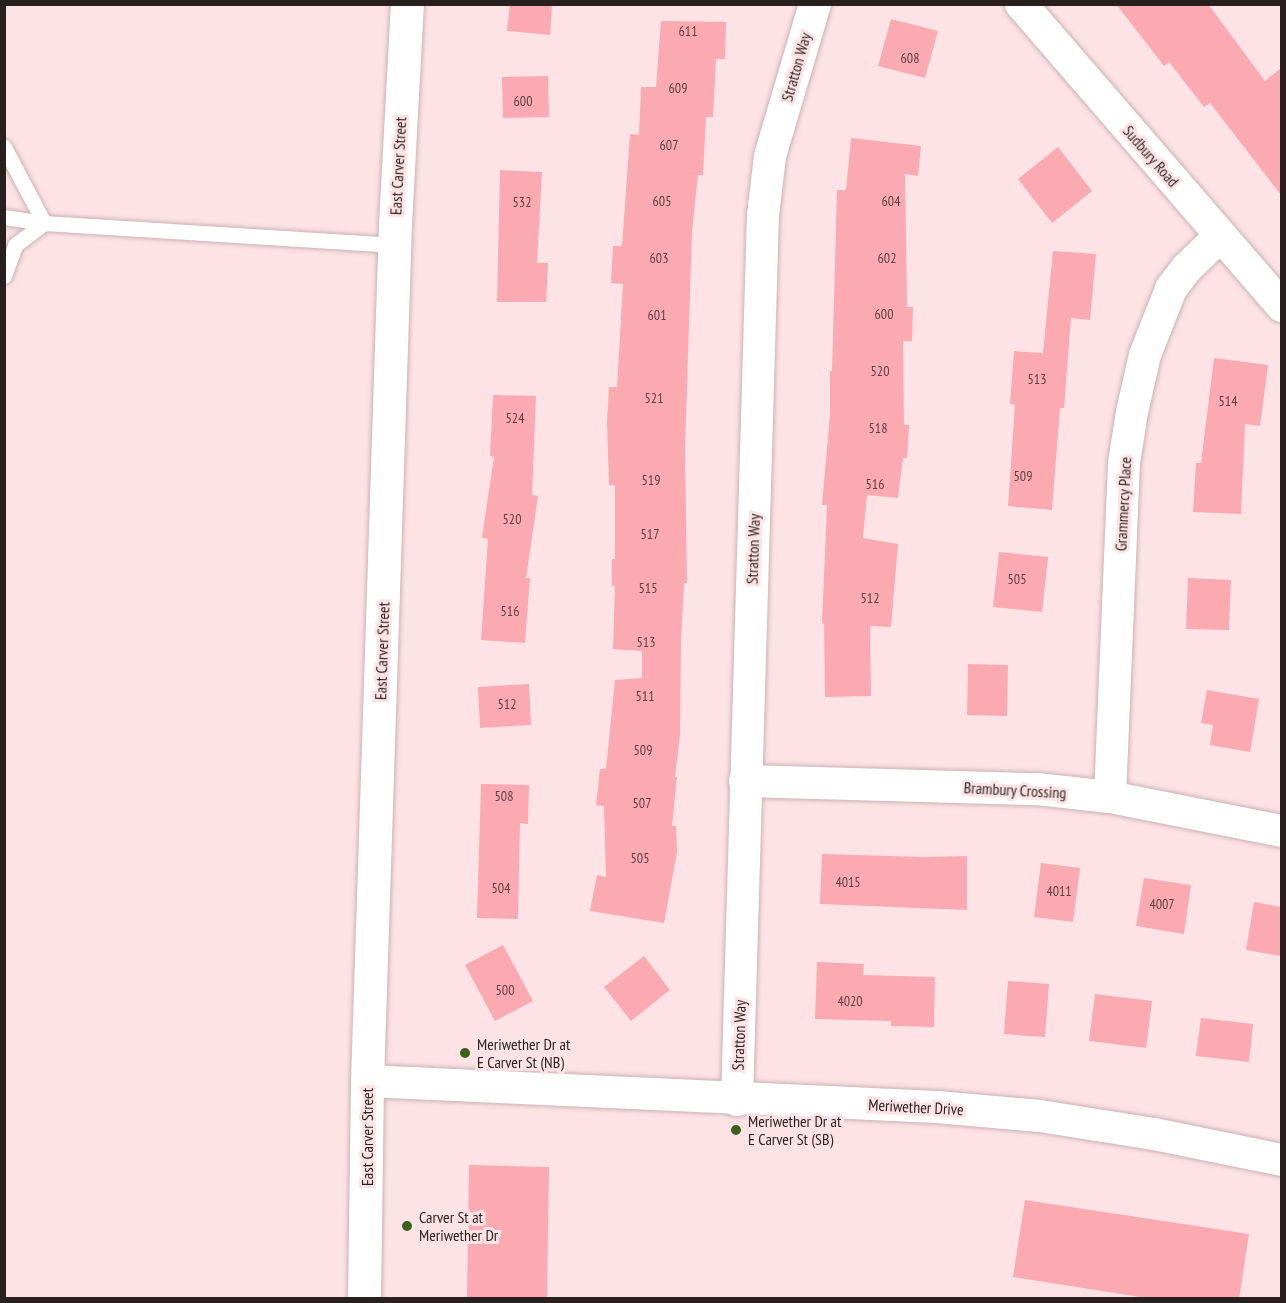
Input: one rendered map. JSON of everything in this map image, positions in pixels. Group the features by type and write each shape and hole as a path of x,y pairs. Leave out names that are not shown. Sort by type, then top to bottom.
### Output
{"street":[{"name":"East Carver Street","path":"364,1299 368,1081 395,245 407,4"},
{"name":"Stratton Way","path":"737,1100 763,215 770,156 815,4"},
{"name":"Sudbury Road","path":"1021,4 1281,306"},
{"name":"Grammercy Place","path":"1110,797 1124,463 1132,412 1145,355 1171,290 1186,268 1220,236"},
{"name":"Brambury Crossing","path":"746,781 1037,789 1110,797 1281,831"},
{"name":"Meriwether Drive","path":"368,1081 737,1100 937,1107 1040,1116 1154,1134 1281,1160"}],"lane":[{"path":"4,147 44,223"},
{"path":"4,217 44,223 395,245"},
{"path":"4,276 15,245 44,223"}],"building":[{"path":"510,4 552,4 550,35 507,31"},
{"path":"1116,4 1208,4 1265,81 1281,68 1281,195 1210,103 1204,107 1169,62 1164,66"},
{"path":"891,19 938,31 925,78 878,66"},
{"path":"661,21 726,22 725,59 716,59 713,117 706,117 703,175 698,175 692,231 685,449 687,583 684,583 680,735 672,826 676,826 677,852 664,923 590,911 597,875 606,877 604,806 596,805 600,769 606,769 615,680 642,678 642,651 613,649 615,586 612,586 612,559 615,559 615,485 609,485 607,422 609,387 617,387 623,284 611,283 613,246 622,246 630,134 639,135 641,87 656,87"},
{"path":"548,76 549,117 503,118 502,77"},
{"path":"851,138 921,146 918,176 905,174 907,307 913,307 912,341 903,341 904,425 909,425 907,458 903,458 898,498 867,495 863,538 898,544 891,627 870,626 871,696 825,697 824,623 822,623 827,505 822,505 830,415 837,190 846,190"},
{"path":"1058,147 1092,191 1052,223 1018,179"},
{"path":"500,170 542,172 537,263 548,263 546,302 497,302"},
{"path":"1053,251 1096,254 1090,320 1071,318 1064,408 1060,408 1052,510 1008,506 1015,405 1010,404 1014,351 1043,353"},
{"path":"1214,358 1268,365 1260,426 1245,424 1241,514 1193,512 1196,463 1201,463"},
{"path":"493,395 536,396 532,495 538,496 526,578 530,578 525,643 481,640 488,539 482,538 494,457 490,456"},
{"path":"999,552 1048,557 1042,612 993,607"},
{"path":"1188,578 1231,580 1229,630 1186,629"},
{"path":"968,664 1008,665 1007,716 967,715"},
{"path":"529,684 531,725 480,728 478,687"},
{"path":"1207,690 1259,699 1250,752 1210,745 1213,725 1201,723"},
{"path":"481,784 529,785 528,824 520,823 518,919 477,918"},
{"path":"822,854 967,856 967,910 820,904"},
{"path":"1041,863 1080,868 1073,922 1034,917"},
{"path":"1144,878 1191,885 1184,934 1136,926"},
{"path":"1254,902 1281,907 1281,956 1246,950"},
{"path":"503,945 533,1001 495,1021 465,965"},
{"path":"644,956 670,990 631,1021 604,987"},
{"path":"817,962 864,964 863,975 935,977 934,1027 891,1026 891,1021 815,1019"},
{"path":"1008,981 1049,984 1045,1037 1004,1034"},
{"path":"1095,994 1152,1001 1146,1048 1089,1041"},
{"path":"1201,1018 1253,1024 1249,1062 1196,1056"},
{"path":"469,1165 549,1167 547,1299 467,1299"},
{"path":"1025,1200 1249,1234 1239,1299 1153,1299 1013,1277"}],"place":[{"name":"Meriwether Dr at E Carver St (NB)","path":"465,1053"},
{"name":"Meriwether Dr at E Carver St (SB)","path":"736,1130"},
{"name":"Carver St at Meriwether Dr","path":"407,1226"}]}
